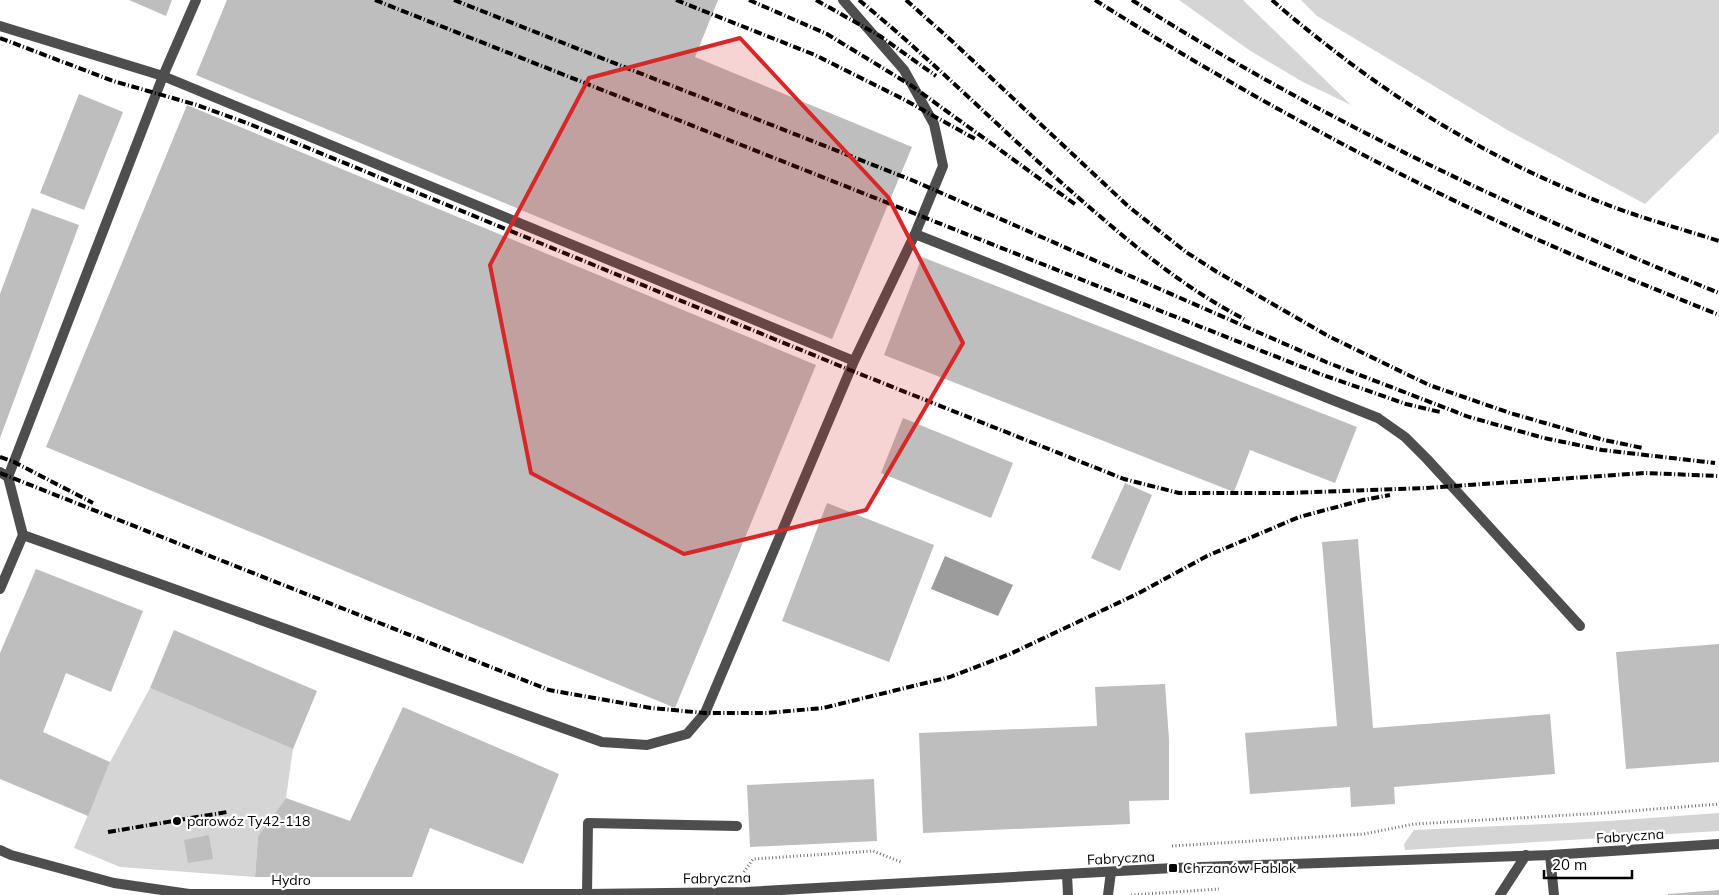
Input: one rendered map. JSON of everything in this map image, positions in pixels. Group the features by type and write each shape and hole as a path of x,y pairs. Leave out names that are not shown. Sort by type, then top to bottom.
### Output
{"street":[{"path":"0,589 23,535 4,474 163,76 196,0"},
{"path":"23,535 602,742 646,745 687,734 705,712 854,361 915,234 943,166 934,124 904,70 843,0"},
{"path":"0,26 163,76 854,361"},
{"path":"915,234 1378,418 1405,437 1428,458 1580,626"},
{"path":"585,895 588,823 737,826"},
{"name":"Fabryczna","path":"585,895 746,892 1067,874 1526,856 1719,844"},
{"name":"Hydro","path":"0,850 11,855 114,883 189,894 585,895"},
{"path":"1550,854 1554,895"},
{"path":"1500,895 1526,856"},
{"path":"1108,895 1111,872"},
{"path":"1067,874 1068,895"}],"path":[{"path":"1171,846 1364,834 1414,824 1595,814 1719,804"},
{"path":"740,878 753,859 873,851 900,862 910,862"}],"highlighted area":[{"path":"740,38 888,197 963,343 866,510 684,554 531,473 490,265 589,78"}],"shaded area":[{"path":"1179,0 1243,0 1351,105 1303,82 1249,50"},
{"path":"1301,0 1719,0 1719,132 1645,204 1509,131 1317,16"},
{"path":"945,556 1013,585 998,616 931,589"},
{"path":"150,688 293,749 286,798 258,836 255,877 120,867 74,848 110,762"},
{"path":"1719,813 1719,831 1405,850 1404,844 1414,830 1608,821"}],"building":[{"path":"129,0 172,0 166,16"},
{"path":"227,0 718,0 695,57 912,147 832,339 196,75"},
{"path":"79,94 123,112 84,210 40,193"},
{"path":"187,105 816,365 675,708 46,447"},
{"path":"32,208 79,225 0,438 0,294"},
{"path":"922,257 1357,427 1335,483 1250,450 1234,492 884,355"},
{"path":"903,418 1013,463 991,518 881,473"},
{"path":"1125,483 1152,495 1120,571 1091,558"},
{"path":"827,503 934,545 889,662 782,621"},
{"path":"1358,539 1373,728 1550,714 1555,774 1394,787 1395,804 1351,807 1350,787 1250,794 1245,733 1337,726 1322,542"},
{"path":"36,569 143,611 111,692 66,673 43,732 110,762 88,816 0,779 0,653"},
{"path":"174,630 317,691 293,749 150,688"},
{"path":"1719,644 1719,762 1626,769 1616,652"},
{"path":"1165,684 1169,739 1169,800 1129,801 1130,824 923,833 919,733 1097,726 1095,687"},
{"path":"403,707 559,774 523,864 430,828 412,877 255,877 258,836 286,798 350,821"},
{"path":"874,779 877,841 750,847 747,785"},
{"path":"209,835 213,859 188,863 184,840"},
{"path":"1719,890 1719,895 1668,895 1668,894"}],"railway":[{"path":"375,0 1320,374 1406,404 1440,412"},
{"path":"454,0 914,181 1326,362 1469,417 1544,438 1602,450 1715,463"},
{"path":"676,0 815,55 905,100 977,140"},
{"path":"749,0 827,34 912,86 1076,205"},
{"path":"816,0 880,36 936,76"},
{"path":"859,0 921,53 1041,164 1119,232 1188,285 1244,319"},
{"path":"906,0 1129,207 1186,252 1217,272 1330,337 1429,385 1510,413 1604,440 1643,448"},
{"path":"1095,0 1201,65 1365,156 1534,238 1719,315"},
{"path":"1132,0 1273,84 1419,160 1568,229 1719,293"},
{"path":"1272,0 1312,34 1371,78 1406,102 1480,146 1518,166 1596,201 1719,241"},
{"path":"0,38 113,81 197,105 247,123 850,370 1124,479 1179,493 1290,493 1425,488 1645,473 1719,476"},
{"path":"0,457 14,462 93,503"},
{"path":"0,473 549,690 651,708 705,713 767,713 823,708 950,677 1010,654 1137,594 1207,556 1299,517 1390,495"},
{"path":"108,832 227,812"}],"place":[{"name":"parowóz Ty42-118","path":"177,821"},
{"name":"Chrzanów Fablok","path":"1173,868"}]}
